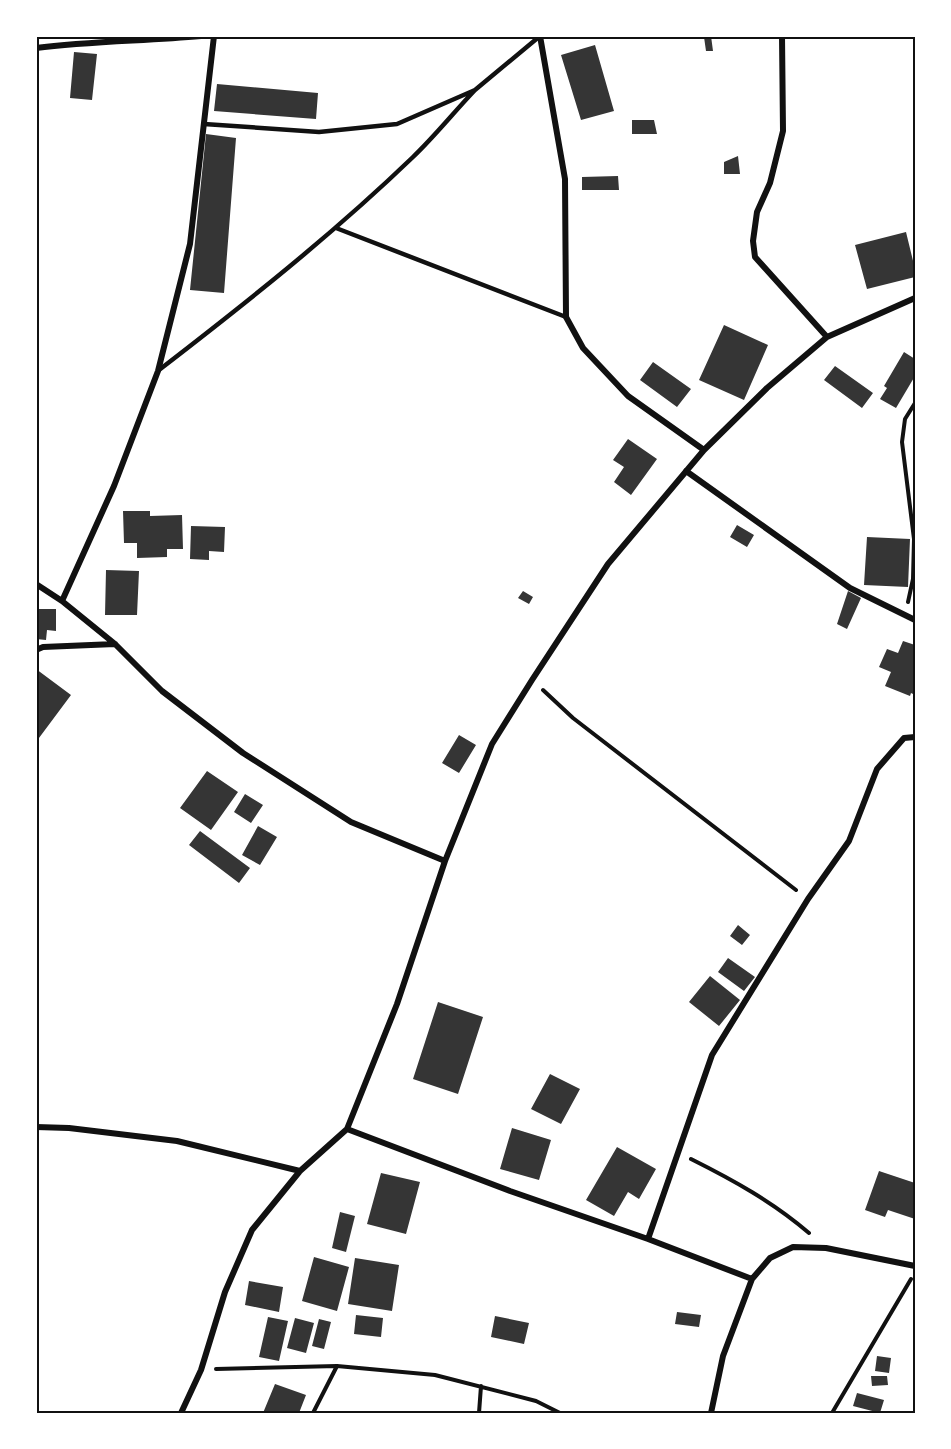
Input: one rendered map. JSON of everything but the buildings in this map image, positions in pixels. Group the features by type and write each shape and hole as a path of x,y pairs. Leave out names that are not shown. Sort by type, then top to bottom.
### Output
{"street":[{"path":"36,48 201,36"},
{"path":"62,601 114,486 158,371 190,244 214,36"},
{"path":"540,36 565,179 566,317 583,348 628,396 704,450"},
{"path":"782,36 783,131 770,183 758,212 753,241 755,257 827,337"},
{"path":"182,1413 201,1370 225,1292 252,1230 300,1171 347,1129 397,1004 445,861 492,744 531,680 608,564 704,450 767,388 827,337 915,298"},
{"path":"686,471 850,588 915,620"},
{"path":"36,584 62,601 115,644 162,691 243,753 351,822 445,861"},
{"path":"36,650 43,647 115,644"},
{"path":"648,1239 676,1152 712,1055 808,899 849,842 877,769 904,738 915,738"},
{"path":"36,1126 177,1141 300,1171"},
{"path":"347,1129 752,1279"},
{"path":"711,1413 723,1356 752,1279 770,1258 793,1247 826,1248 915,1266"}],"lane":[{"path":"158,371 269,285 336,228 414,156 475,90 540,36"},
{"path":"204,124 319,132 397,124 475,90"},
{"path":"336,228 566,317"}],"path":[{"path":"905,614 913,579 914,538 902,442 905,419 915,403"},
{"path":"531,680 573,718 808,899"},
{"path":"676,1152 730,1178 787,1214 826,1248"},
{"path":"832,1413 915,1272"},
{"path":"313,1413 337,1366"},
{"path":"201,1370 337,1366 435,1375 536,1401 560,1413"},
{"path":"479,1413 481,1386"}]}
